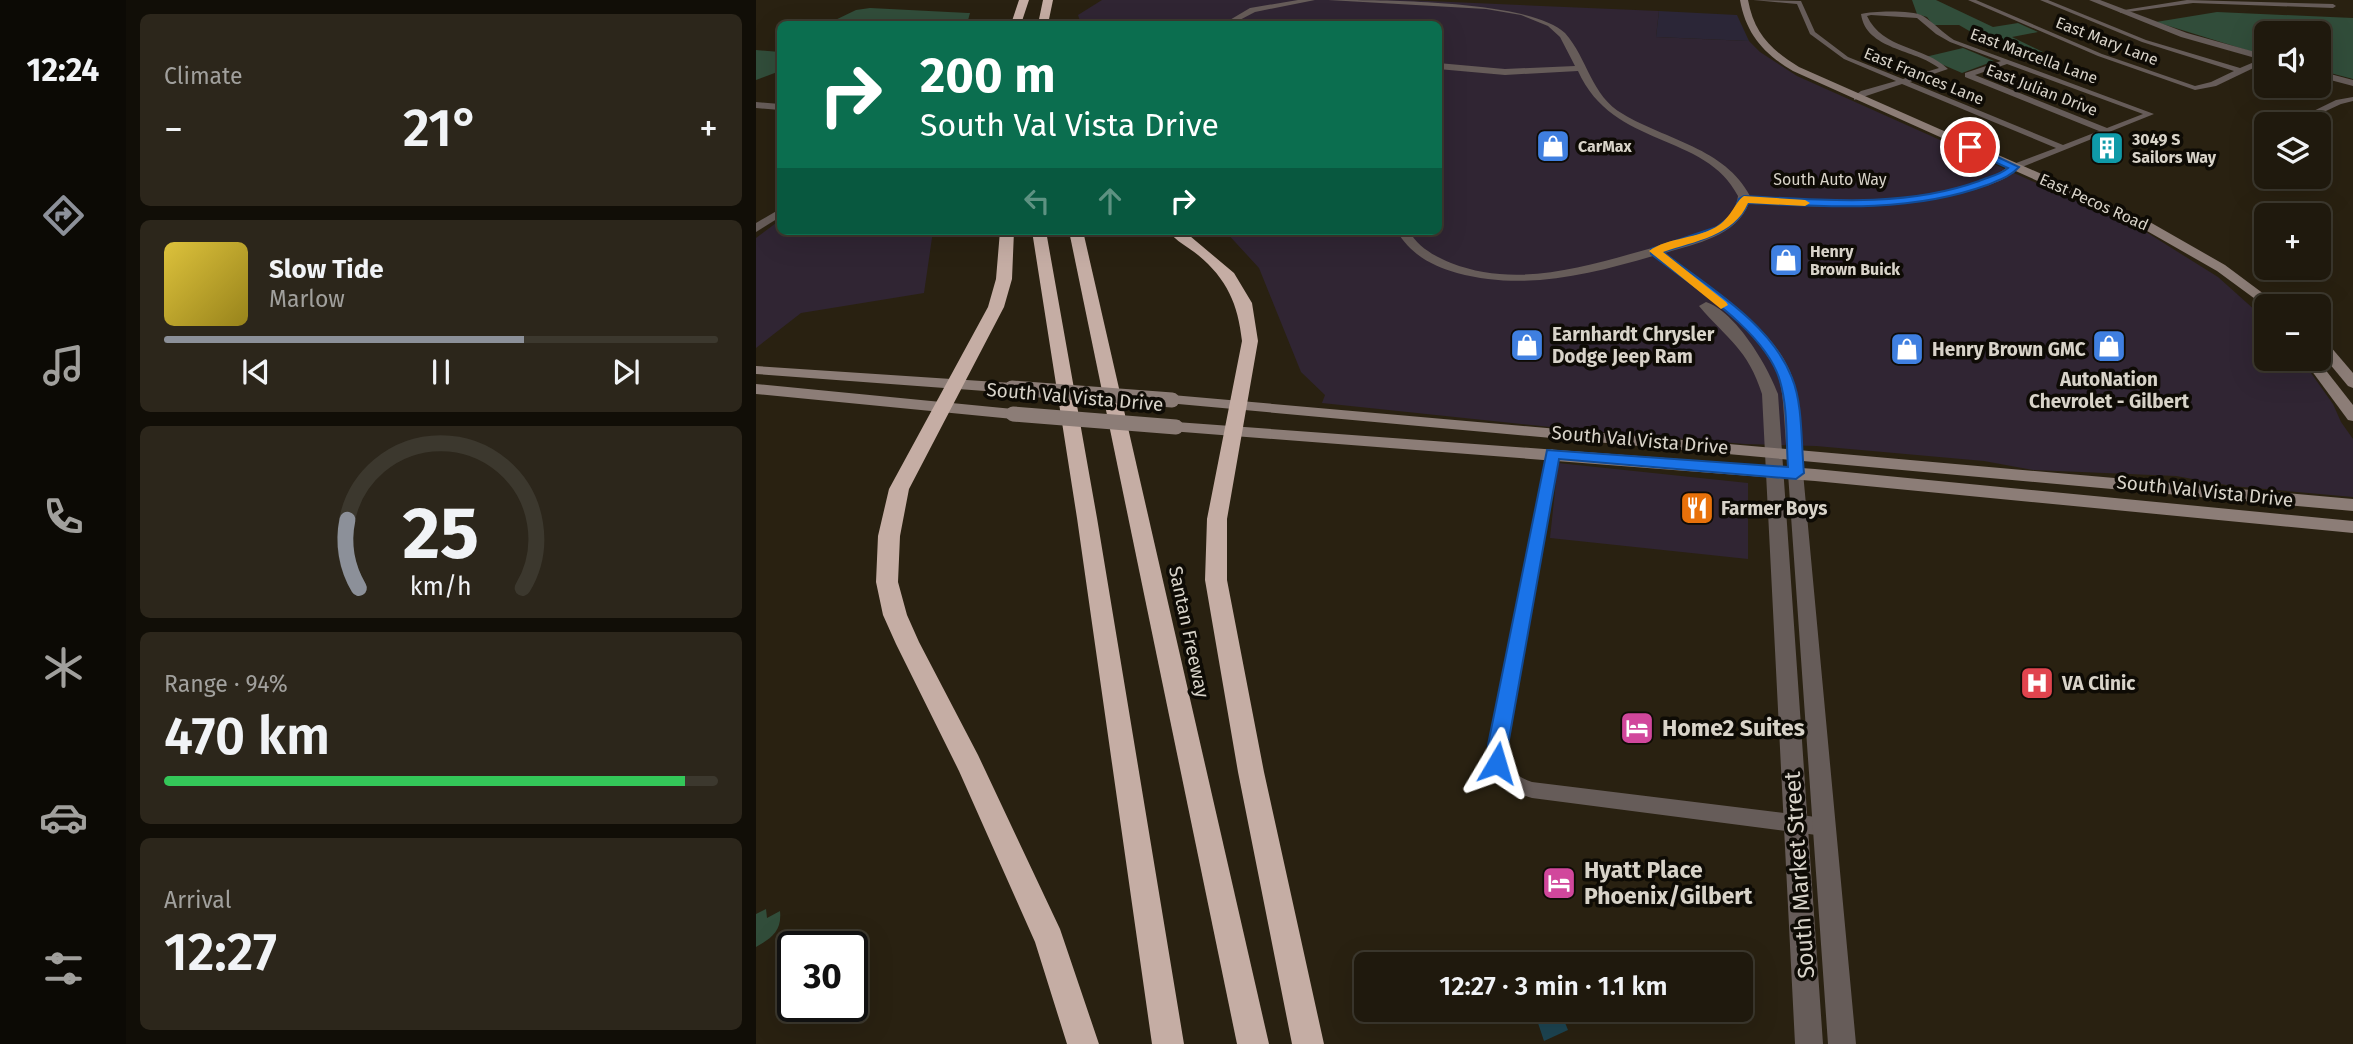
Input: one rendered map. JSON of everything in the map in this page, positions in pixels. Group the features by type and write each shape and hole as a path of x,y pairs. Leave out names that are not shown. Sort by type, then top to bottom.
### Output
{"highway":[{"path":"1017,21 1024,0"},
{"path":"1044,21 1048,0"},
{"path":"1007,235 1004,279 999,298 945,408 900,489 889,536 887,582 899,624 969,764 1049,940 1083,1044"},
{"path":"1040,235 1087,518 1168,1044"},
{"name":"Santan Freeway","path":"1077,235 1253,1044"},
{"path":"1180,235 1220,265 1236,284 1246,303 1250,341 1217,519 1216,580 1246,746 1308,1044"}],"main road":[{"name":"East Pecos Road","path":"1744,0 1748,25 1765,47 1807,75 2172,238 2257,294"},
{"path":"2331,356 2353,383"},
{"name":"South Val Vista Drive","path":"756,370 1238,405 1796,465 2100,483 2353,505"},
{"path":"2319,371 2353,416"},
{"name":"South Val Vista Drive","path":"756,389 1175,427 1552,453 1773,463"},
{"name":"South Val Vista Drive","path":"1796,465 2005,492 2353,527"},
{"path":"2005,492 2020,486 2084,490 2100,483"},
{"path":"2115,503 2135,494 2180,498 2209,493"}],"street":[{"path":"1231,21 1258,8 1311,0"},
{"path":"1332,0 1488,7 1522,13 1545,21 1562,32 1601,103 1626,120 1719,166 1734,178 1744,197 1737,215 1720,229 1568,276 1526,280 1463,271 1430,258 1415,247 1406,235"},
{"name":"East Frances Lane","path":"1756,0 1799,2 1812,33 1832,50 2063,148"},
{"name":"East Mary Lane","path":"1971,0 2100,55 2196,88 2213,84 2241,71"},
{"path":"2043,0 2144,41 2241,71 2254,64"},
{"path":"2093,0 2191,37 2254,55"},
{"path":"2142,0 2157,5"},
{"path":"2121,11 2209,1 2333,6 2324,0"},
{"name":"East Marcella Lane","path":"1904,82 1943,70 1940,65 1885,41 1866,23 1864,14 1919,16 1944,37 2150,114 2107,131"},
{"name":"East Julian Drive","path":"2009,61 1968,75 2107,131"},
{"path":"1442,66 1505,72 1581,68"},
{"path":"2331,76 2353,82"},
{"path":"1857,98 1900,86 1904,82"},
{"path":"2320,112 2353,99"},
{"path":"756,105 777,107"},
{"path":"2014,167 2107,131"},
{"name":"South Auto Way","path":"1744,197 1833,204 1909,201 1969,188 2008,173 2014,167"},
{"path":"756,228 777,214"},
{"path":"1649,253 1738,326"},
{"name":"South Market Street","path":"1738,326 1756,356 1770,394 1809,1044"},
{"name":"South Market Street","path":"1738,326 1774,354 1786,379 1796,465 1843,1044"},
{"path":"1552,453 1498,745 1497,763 1503,775 1515,785 1532,790 1824,827"}],"shaded area":[{"path":"1102,0 1406,0 1659,11 1656,37 1749,41 1760,52 1797,76 2146,232 2218,277 2254,309 2254,371 2310,371 2333,404 2353,439 2353,497 2232,486 2176,476 2033,470 1984,461 1816,446 1745,444 1579,430 1322,403 1325,395 1301,372 1259,268 1229,235 1442,235 1442,21 1080,21 1078,15"},
{"path":"1659,11 1737,15 1749,41 1656,37"},
{"path":"777,222 777,235 932,235 924,293 801,313 756,348 756,238"},
{"path":"1558,463 1748,483 1748,559 1550,538"}],"green space":[{"path":"1912,0 1936,0 1993,27 2018,23 2038,32 2012,37 2043,52 2034,56 1978,36 1959,25 1933,25 1927,17 1917,14"},
{"path":"870,8 970,13 968,21 833,21 856,10"},
{"path":"2217,12 2353,18 2353,79 2331,73 2331,21 2254,21 2254,52 2156,22"},
{"path":"1963,48 1994,61 1962,73 1925,57"},
{"path":"756,50 777,52 777,72 756,80"},
{"path":"766,909 767,918 780,911 778,929 756,947 756,914"}],"water":[{"path":"1565,1022 1568,1030 1544,1041 1538,1023"}],"slow traffic":[{"path":"1721,305 1655,251 1720,229 1737,215 1744,199 1805,203"}],"place":[{"name":"CarMax","path":"1553,146"},
{"name":"3049 S Sailors Way","path":"2107,148"},
{"name":"Henry Brown Buick","path":"1786,260"},
{"name":"Earnhardt Chrysler Dodge Jeep Ram","path":"1527,345"},
{"name":"AutoNation Chevrolet - Gilbert","path":"2109,346"},
{"name":"Henry Brown GMC","path":"1907,349"},
{"name":"Farmer Boys","path":"1697,508"},
{"name":"VA Clinic","path":"2037,683"},
{"name":"Home2 Suites","path":"1637,728"},
{"name":"Hyatt Place Phoenix/Gilbert","path":"1559,883"}],"route":[{"path":"1497,763 1498,745 1552,453 1796,473 1790,394 1774,354 1746,323 1655,251 1720,229 1737,215 1744,199 1833,204 1909,201 1969,188 2008,173 2014,167 1970,147"}]}
